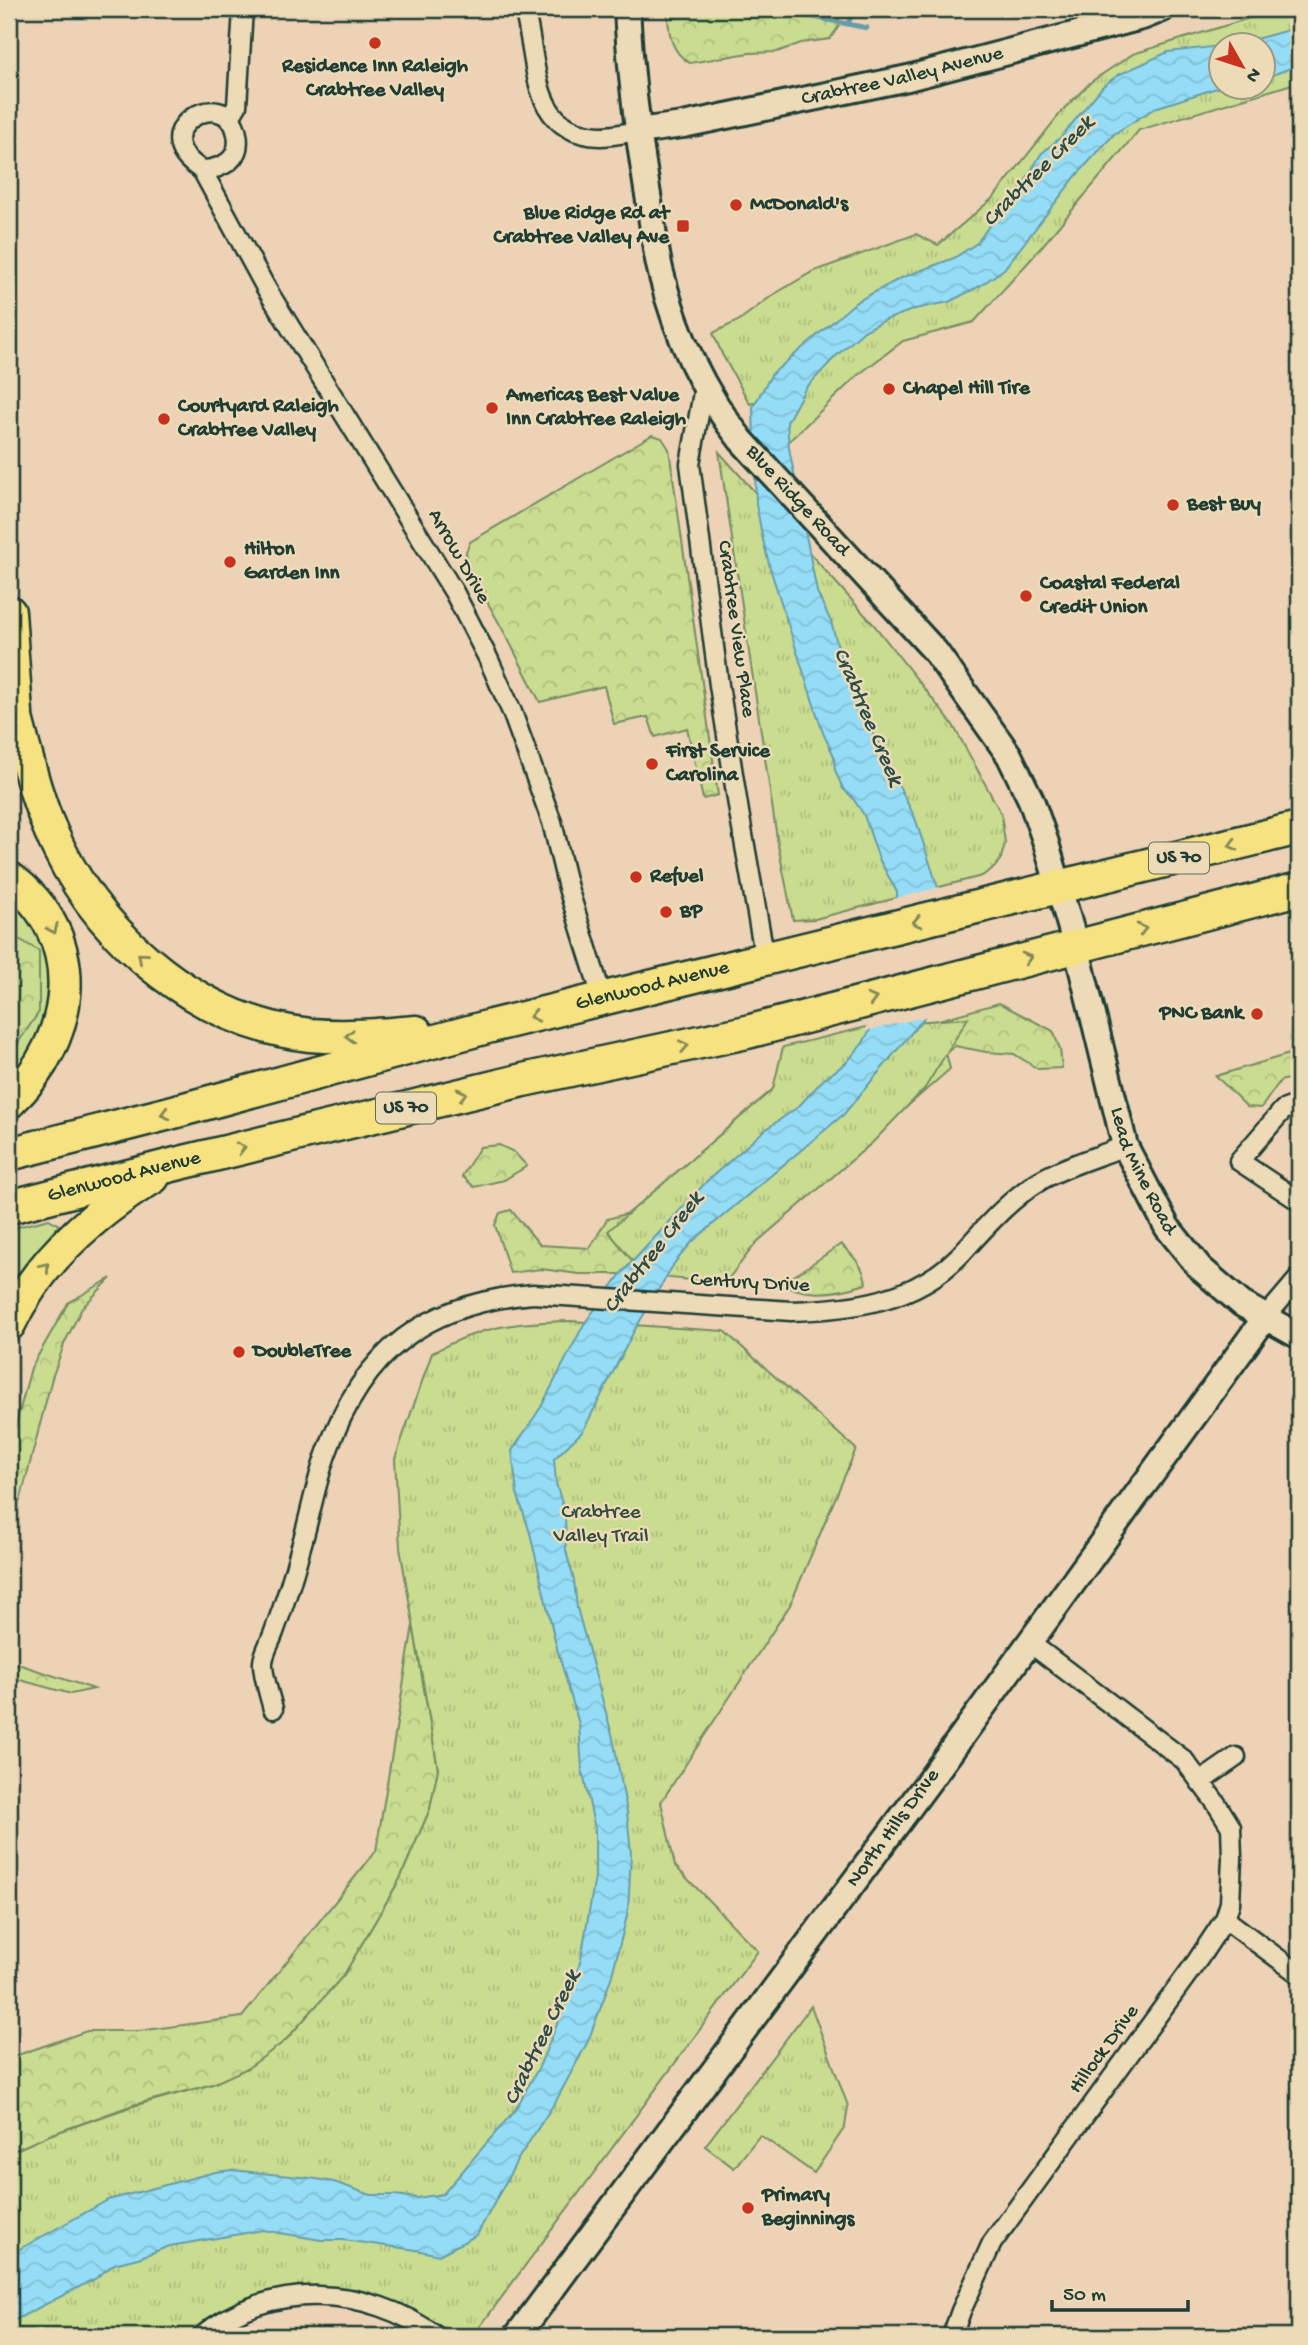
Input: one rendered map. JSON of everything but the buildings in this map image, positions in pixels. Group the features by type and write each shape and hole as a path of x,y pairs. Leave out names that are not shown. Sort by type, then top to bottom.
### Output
{"highway":[{"path":"9,612 13,707 29,774 58,847 87,896 126,943 153,967 191,993 250,1021 307,1034 377,1035 491,1026"},
{"name":"Glenwood Avenue","path":"9,1154 491,1026 1299,828"},
{"path":"9,878 37,902 54,929 61,948 65,989 62,1011 46,1053 33,1075 9,1102"},
{"name":"Glenwood Avenue","path":"9,1207 523,1080 747,1032 1299,889"},
{"path":"9,1324 29,1286 57,1253 107,1209 141,1184 176,1164"}],"main road":[{"name":"Blue Ridge Road","path":"627,9 638,131 661,273 686,352 723,417 935,651 1009,755 1031,800 1076,946"},
{"name":"Crabtree Valley Avenue","path":"638,131 683,125 908,78 1142,17 1162,9"},
{"name":"Lead Mine Road","path":"1076,946 1125,1146 1167,1227 1196,1263 1242,1304 1299,1336"},
{"name":"North Hills Drive","path":"517,2336 1030,1643 1265,1318"}],"street":[{"path":"202,170 218,169 231,161 238,147 237,132 229,118 237,106 243,9"},
{"path":"524,9 534,65 546,109 560,125 598,136 638,131"},
{"name":"Arrow Drive","path":"229,118 217,112 203,111 191,117 183,126 179,144 187,160 202,170 266,288 454,592 488,658 512,712 552,822 568,888 603,1000"},
{"name":"Crabtree View Place","path":"704,387 690,464 738,812 765,959"},
{"path":"1299,1104 1283,1110 1239,1161 1299,1201"},
{"name":"Century Drive","path":"273,1709 263,1662 300,1551 326,1454 341,1419 360,1386 381,1358 401,1339 426,1322 491,1299 533,1294 791,1311 832,1310 869,1304 919,1286 940,1273 1003,1210 1041,1180 1125,1146"},
{"path":"1265,1318 1299,1278"},
{"name":"Hillock Drive","path":"952,2336 992,2243 1198,1961 1224,1919 1230,1903 1231,1827 1184,1760 1030,1643"},
{"path":"1200,1782 1236,1757"},
{"path":"1224,1919 1299,1974"},
{"path":"202,2336 218,2322 252,2308 288,2297 311,2295 333,2296 379,2305 402,2314 436,2336"}],"green space":[{"path":"667,9 838,9 839,26 830,39 801,43 777,52 749,53 690,63 674,47"},
{"path":"1279,9 1299,9 1299,82 1276,89 1276,32 1206,32 1206,102 1232,102 1139,130 1033,257 974,322 903,341 858,375 784,446 754,403 750,404 713,333 738,321 773,295 812,272 916,234 938,245 994,197 1063,110 1092,81 1133,54"},
{"path":"652,435 662,438 669,449 718,795 703,799 687,728 655,737 648,717 614,724 604,686 540,702 469,569 466,552 470,542"},
{"path":"719,452 874,625 953,725 1001,813 1005,843 1001,858 995,867 982,876 815,919 793,920 778,845"},
{"path":"9,890 54,960 41,1044 9,1087"},
{"path":"9,933 39,951 39,1012 9,1056"},
{"path":"999,1003 1053,1031 1060,1049 1062,1068 1038,1069 1014,1054 955,1046 946,1053 950,1069 780,1218 917,1026"},
{"path":"968,1018 925,1088 873,1142 757,1242 725,1283 636,1275 639,1269 608,1231 773,1089 783,1047 875,1025"},
{"path":"1299,1051 1299,1076 1280,1081 1261,1108 1247,1107 1216,1076"},
{"path":"752,1107 656,1236 621,1274 579,1274 541,1269 510,1273 495,1225 500,1213 511,1210 540,1245 590,1248 607,1219 629,1213"},
{"path":"499,1145 514,1152 527,1166 504,1180 474,1187 462,1176 480,1147"},
{"path":"49,1219 59,1225 9,1287 9,1229"},
{"path":"841,1244 861,1267 866,1284 828,1292 808,1292 789,1287 791,1278"},
{"path":"111,1278 82,1308 65,1342 52,1378 22,1494 9,1532 9,1451 31,1368 68,1303"},
{"name":"Crabtree Valley Trail","path":"571,1321 724,1331 856,1449 790,1605 661,1802 675,1866 758,1951 473,2336 447,2336 391,2313 339,2298 265,2293 185,2336 9,2336 9,2153 50,2135 133,2106 213,2084 248,2068 285,2041 344,1975 400,1879 430,1809 438,1769 400,1548 395,1459 432,1353 466,1337 499,1327"},
{"path":"413,1625 438,1769 430,1809 400,1879 344,1975 285,2041 248,2069 213,2084 133,2105 9,2153 9,2058 87,2031 139,2031 242,2017 376,1851"},
{"path":"9,1661 94,1689 71,1694 9,1677"},
{"path":"811,2006 848,2106 845,2127 814,2173 760,2135 734,2168 705,2146"}],"water":[{"path":"1299,27 1299,65 1276,73 1276,33"},
{"name":"Crabtree Creek","path":"1206,48 1206,92 1155,108 1114,134 1076,176 1004,269 980,286 949,302 915,309 864,331 805,389 787,422 789,448 817,592 831,622 842,661 868,727 883,748 915,818 943,903 936,997 923,1019 844,1114 692,1242 675,1262 634,1331 583,1431 554,1459 556,1483 565,1514 566,1551 574,1580 577,1608 613,1738 627,1812 631,1854 628,1912 612,1975 588,2041 557,2099 518,2159 477,2235 439,2255 263,2230 170,2246 114,2264 95,2279 9,2323 9,2255 108,2200 232,2170 334,2182 371,2195 417,2198 443,2194 515,2110 539,2067 572,1989 581,1959 595,1877 595,1829 582,1769 579,1724 556,1645 530,1533 517,1493 512,1451 541,1407 584,1324 621,1274 708,1180 765,1130 798,1107 822,1081 847,1062 863,1043 873,1024 896,945 897,892 879,859 864,815 843,789 835,770 834,756 823,733 770,568 756,504 753,407 772,374 856,302 901,278 954,258 977,243 989,226 1008,211 1041,154 1062,136 1103,86 1118,75 1168,52"}],"pier":[{"path":"940,887 946,903 949,941 948,963 939,998 929,1016 865,1031 869,1023 872,997 893,945 893,899"}],"waterway":[{"path":"775,9 867,28"},
{"path":"848,23 855,9"}],"place":[{"name":"Residence Inn Raleigh Crabtree Valley","path":"375,43"},
{"name":"McDonald's","path":"736,205"},
{"name":"Blue Ridge Rd at Crabtree Valley Ave","path":"683,226"},
{"name":"Chapel Hill Tire","path":"889,389"},
{"name":"Americas Best Value Inn Crabtree Raleigh","path":"492,408"},
{"name":"Courtyard Raleigh Crabtree Valley","path":"164,419"},
{"name":"Best Buy","path":"1173,505"},
{"name":"Hilton Garden Inn","path":"230,562"},
{"name":"Coastal Federal Credit Union","path":"1026,596"},
{"name":"First Service Carolina","path":"652,764"},
{"name":"Refuel","path":"636,877"},
{"name":"BP","path":"666,912"},
{"name":"PNC Bank","path":"1257,1014"},
{"name":"DoubleTree","path":"239,1352"},
{"name":"Primary Beginnings","path":"748,2208"}]}
